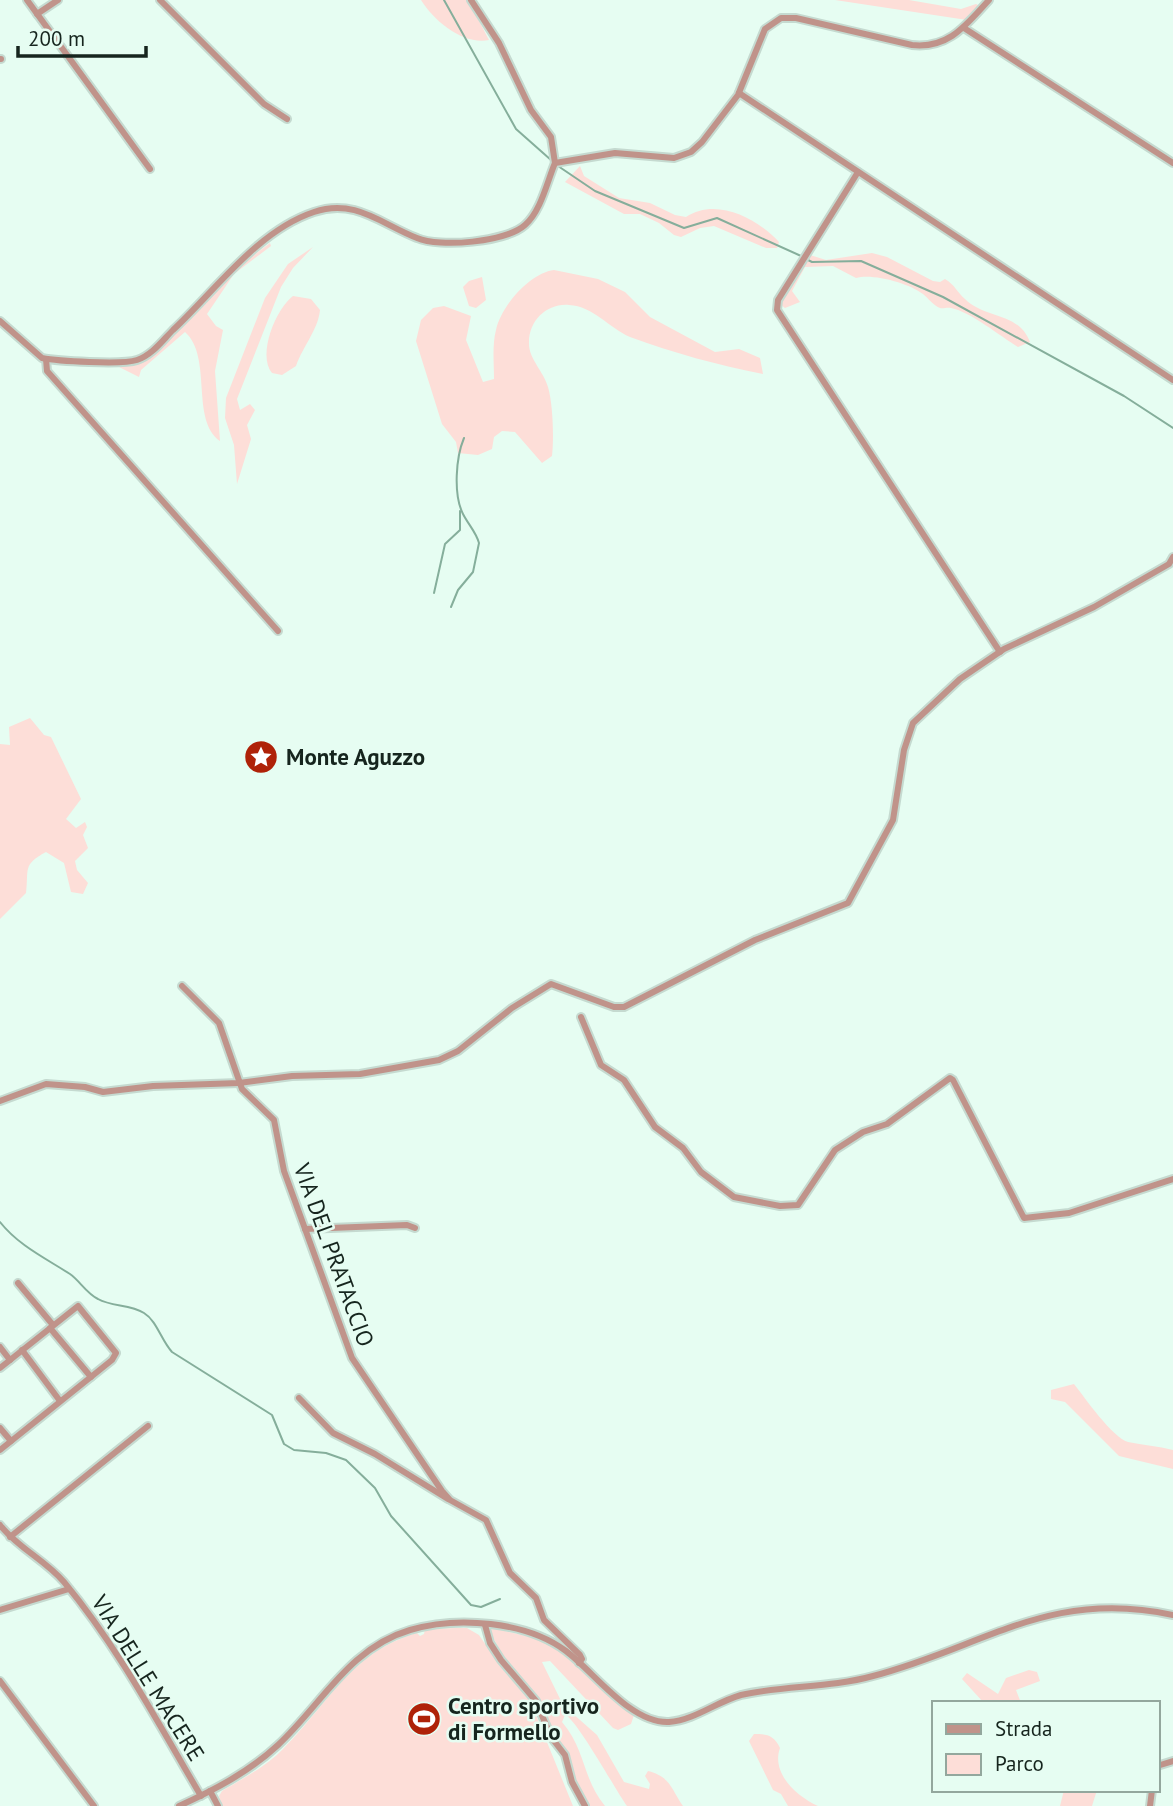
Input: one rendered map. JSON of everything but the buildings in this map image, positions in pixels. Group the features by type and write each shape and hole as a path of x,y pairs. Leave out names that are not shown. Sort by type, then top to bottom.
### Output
{"street":[{"path":"27,0 150,169"},
{"path":"37,14 58,0"},
{"path":"160,0 264,104 288,119"},
{"path":"0,321 32,352 46,359 125,362 140,359 194,312 234,267 286,226 319,210 339,207 359,209 413,237 437,243 475,240 516,230 531,218 555,163 551,137 531,110 498,40 471,0"},
{"path":"555,163 615,153 683,156 702,142 739,93 764,31 781,18 796,18 923,46 943,43 964,28 987,1"},
{"path":"964,28 1173,163"},
{"path":"739,93 1173,380"},
{"path":"858,172 778,300 776,308 1000,652"},
{"path":"46,359 47,371 278,631"},
{"path":"0,1101 46,1084 85,1087 103,1092 239,1083 283,1077 360,1074 442,1059 458,1051 512,1008 552,983 612,1006 624,1007 755,940 842,906 854,896 893,820 907,737 913,723 960,679 1000,652 1111,597 1169,564 1173,557"},
{"path":"182,986 220,1025 239,1083"},
{"path":"581,1017 601,1065 627,1084 638,1105 657,1129 683,1148 699,1169 734,1197 780,1206 797,1206 835,1150 863,1132 887,1124 950,1078 1025,1219 1069,1213 1173,1179"},
{"name":"VIA DEL PRATACCIO","path":"239,1083 249,1098 274,1119 279,1155 352,1358 450,1500 486,1520 510,1573 534,1594 544,1620 580,1655 582,1659 579,1663"},
{"path":"305,1229 415,1228"},
{"path":"19,1283 91,1377"},
{"path":"0,1368 79,1307 114,1351 113,1359 0,1450"},
{"path":"0,1347 10,1360"},
{"path":"22,1350 61,1401"},
{"path":"299,1398 333,1433 375,1454 450,1500"},
{"path":"10,1537 148,1426"},
{"path":"0,1428 11,1441"},
{"name":"VIA DELLE MACERE","path":"0,1525 10,1537 52,1570 111,1645 201,1796"},
{"path":"0,1610 69,1589"},
{"path":"179,1806 211,1791 276,1746 344,1671 381,1642 419,1628 485,1625 536,1634 579,1663 635,1712 659,1722 669,1722 693,1716 739,1696 877,1676 1056,1612 1116,1607 1173,1615"},
{"path":"485,1625 490,1643 501,1660 536,1701 551,1737 565,1755 572,1782 585,1806"},
{"path":"0,1681 94,1806"},
{"path":"211,1791 218,1806"}],"green space":[{"path":"421,0 468,0 489,40 469,39 450,30"},
{"path":"835,0 909,0 961,9 976,4 980,6 967,20"},
{"path":"580,166 584,176 619,198 650,203 675,215 686,217 710,209 736,213 770,233 779,242 777,248 766,248 714,226 700,228 681,237 674,235 659,223 640,214 624,214 565,182"},
{"path":"270,243 271,246 234,274 207,314 216,326 223,330 215,371 220,441 211,431 206,419 198,357 185,332 141,370 139,377 115,365 130,361 158,346 229,276"},
{"path":"313,247 293,268 281,287 237,399 240,410 250,404 255,410 247,425 251,439 237,484 234,445 225,418 226,398 265,298 288,264"},
{"path":"872,253 887,257 933,281 940,282 945,279 973,305 1018,325 1030,342 1018,347 959,310 938,307 909,286 881,278 856,278 833,266 805,267 792,291 800,302 785,308 781,305 780,300 810,255 826,260"},
{"path":"554,270 598,279 625,292 650,317 715,352 739,349 760,358 763,374 696,358 630,337 578,306 553,307 535,321 529,344 531,355 550,394 553,421 552,456 542,463 515,432 502,431 494,437 492,449 478,455 458,453 456,442 442,424 416,341 421,320 433,308 444,306 471,316 466,340 483,382 494,379 495,336 504,311 526,284 545,272"},
{"path":"482,277 486,300 476,308 469,306 463,287 469,281"},
{"path":"293,296 311,299 320,310 319,317 296,366 282,375 272,373 267,355 270,332 280,311"},
{"path":"30,718 44,735 51,737 81,799 66,819 76,828 85,822 87,827 83,835 88,848 75,861 77,870 88,883 83,894 71,892 64,863 46,852 28,868 26,893 0,919 0,744 10,745 9,727"},
{"path":"1074,1384 1099,1416 1122,1439 1173,1450 1173,1469 1119,1456 1065,1402 1051,1399 1051,1390"},
{"name":"Centro sportivo di Formello","path":"467,1628 479,1635 503,1670 529,1698 573,1806 222,1806 219,1796 222,1791 277,1755 343,1680 375,1653 417,1633 420,1636 425,1629"},
{"path":"492,1628 538,1639 558,1649 634,1715 631,1724 618,1730 613,1728 550,1661 542,1662 563,1705 597,1735 624,1782 649,1789 650,1784 645,1776 648,1771 656,1774 670,1784 683,1806 627,1806 587,1741 565,1715 562,1722 576,1743 592,1785 605,1806 588,1806 579,1793 568,1754 555,1737 537,1697 506,1661 490,1632"},
{"path":"1029,1670 1037,1672 1040,1681 1016,1690 1020,1701 982,1701 962,1679 967,1673 998,1694 1006,1678"},
{"path":"754,1734 766,1735 775,1740 780,1748 779,1766 787,1783 818,1806 788,1806 781,1794 773,1790 749,1741"},
{"path":"1064,1792 1096,1792 1092,1806 1060,1806"}],"waterway":[{"path":"444,0 516,129 551,160"},
{"path":"558,166 595,191 684,228 717,218 801,256"},
{"path":"806,259 812,262 861,261 943,297 1124,396 1173,428"},
{"path":"451,607 458,590 473,572 479,543 463,514 458,496 458,465 464,438"},
{"path":"434,593 445,544 460,530 460,511"},
{"path":"0,1222 23,1244 70,1274 103,1302 139,1310 148,1316 172,1352 272,1415 284,1444 294,1450 326,1453 346,1460 375,1488 391,1516 471,1605 481,1607 500,1599"}],"place":[{"name":"Monte Aguzzo","path":"261,757"},
{"name":"Centro sportivo di Formello","path":"424,1719"}]}
